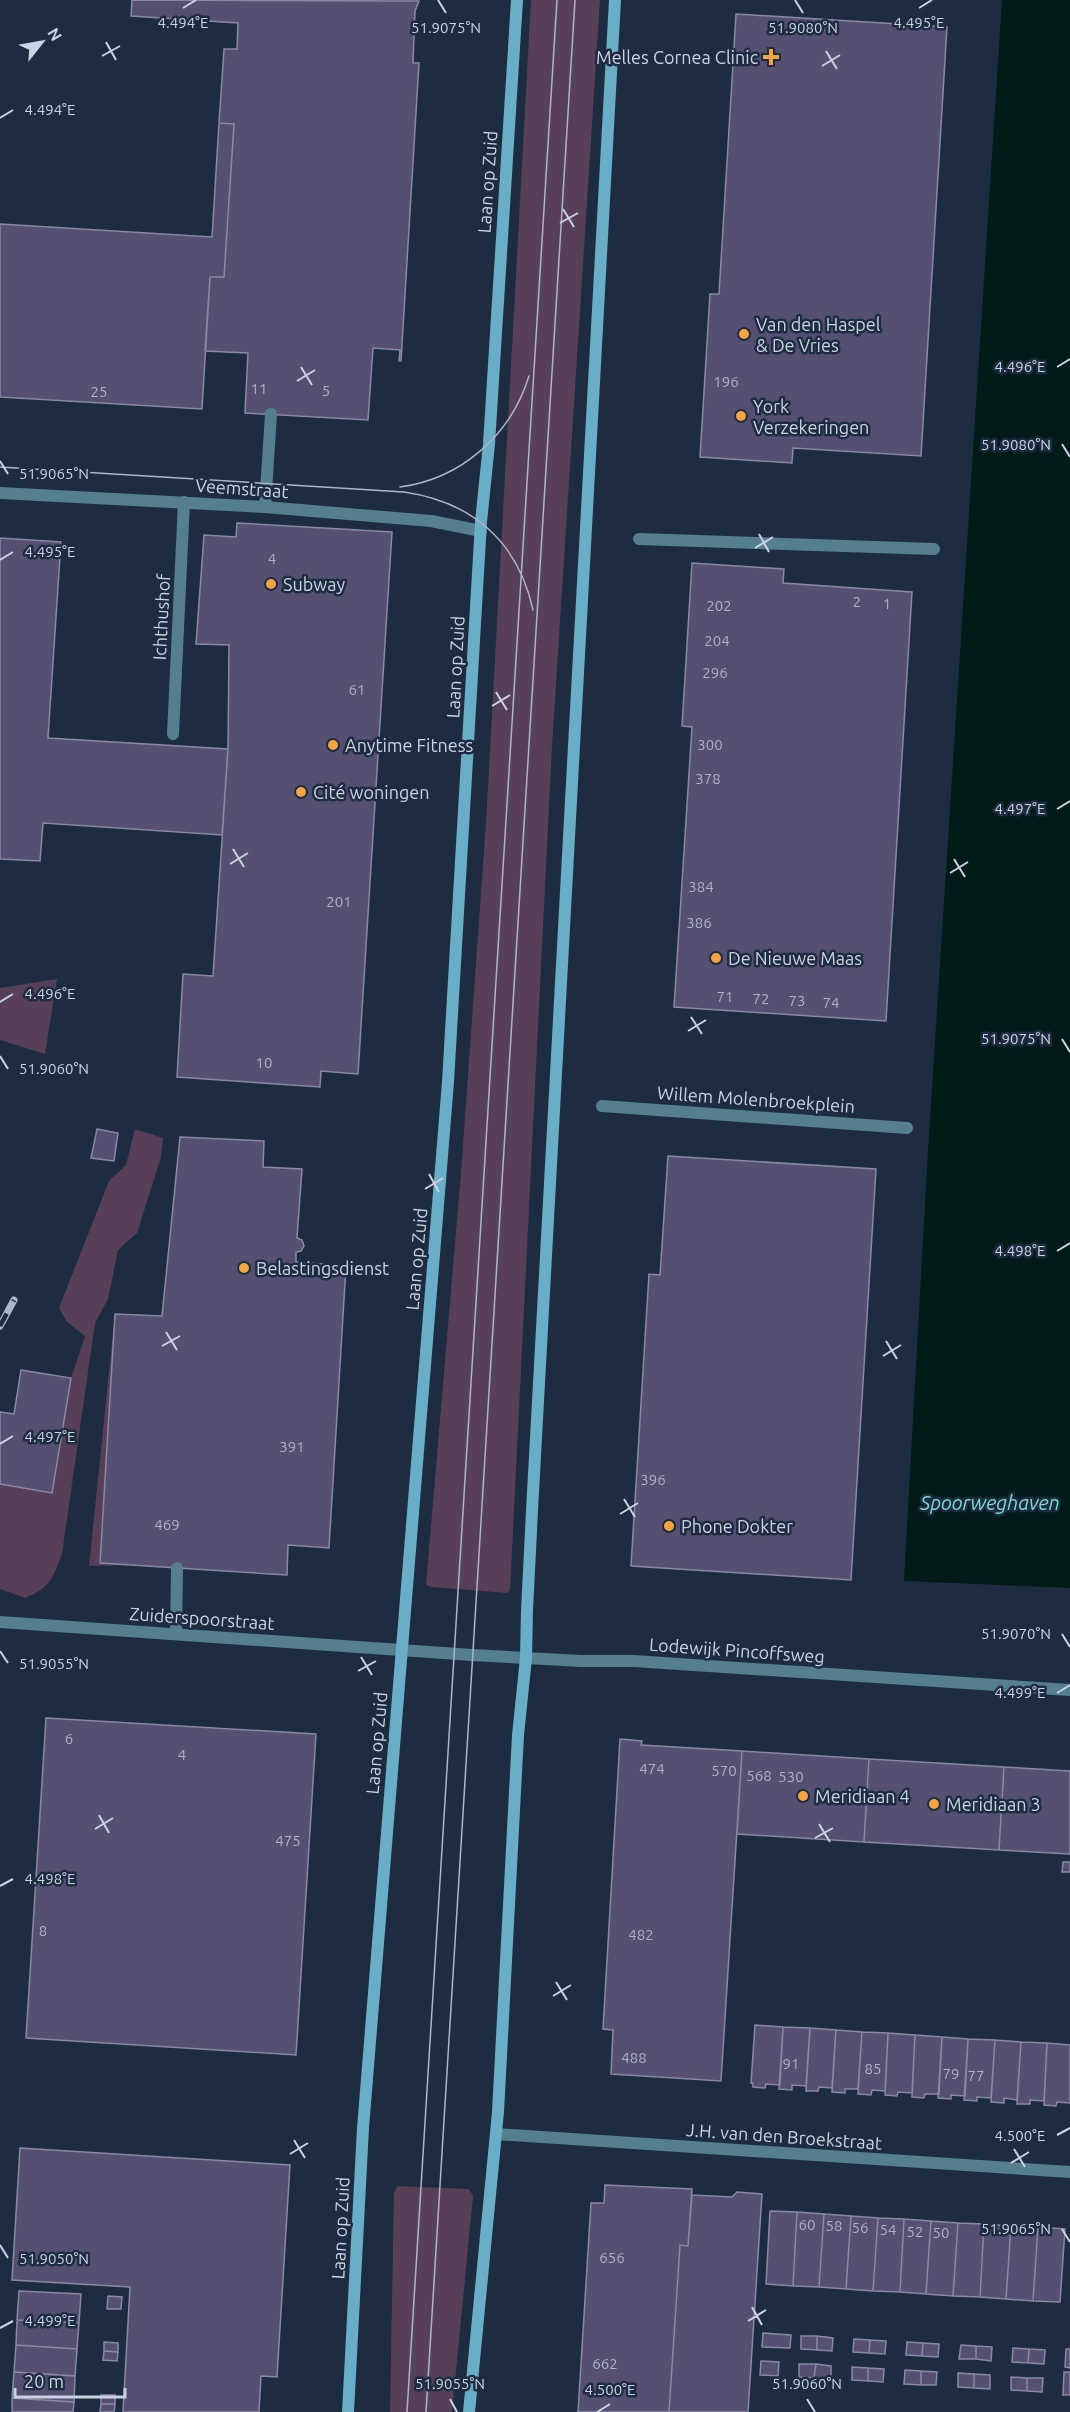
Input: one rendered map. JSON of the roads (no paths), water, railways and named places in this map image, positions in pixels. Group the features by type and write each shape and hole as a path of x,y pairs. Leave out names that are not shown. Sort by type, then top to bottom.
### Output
{"main road":[{"name":"Laan op Zuid","path":"348,2412 363,2127 448,1082 481,531 517,0"},
{"path":"470,2412 496,2134 518,1735 526,1658 554,1054 615,0"}],"street":[{"path":"265,507 271,414"},
{"name":"Veemstraat","path":"0,493 265,507 431,521 481,531"},
{"name":"Ichthushof","path":"173,734 184,502"},
{"path":"639,539 934,549"},
{"name":"Willem Molenbroekplein","path":"602,1106 907,1128"},
{"path":"176,1634 177,1568"},
{"name":"Zuiderspoorstraat","path":"0,1622 402,1650"},
{"name":"Lodewijk Pincoffsweg","path":"402,1650 526,1658 634,1661 1070,1690"},
{"name":"J.H. van den Broekstraat","path":"496,2134 1070,2172"}],"water":[{"name":"Spoorweghaven","path":"1002,0 1070,0 1070,1588 904,1581 928,1151"}],"tram line":[{"path":"407,2412 557,0"},
{"path":"426,2412 575,0"},
{"path":"400,487 443,475 481,451 510,417 529,376"},
{"path":"0,467 404,492 429,497 471,516 489,529 504,545 526,586 533,610"}],"railway":[{"path":"0,1326 14,1300"}],"place":[{"name":"Melles Cornea Clinic","path":"771,57"},
{"name":"Van den Haspel & De Vries","path":"744,334"},
{"name":"York Verzekeringen","path":"741,416"},
{"name":"Subway","path":"271,584"},
{"name":"Anytime Fitness","path":"333,745"},
{"name":"Cité woningen","path":"301,792"},
{"name":"De Nieuwe Maas","path":"716,958"},
{"name":"Belastingsdienst","path":"244,1268"},
{"name":"Phone Dokter","path":"669,1526"},
{"name":"Meridiaan 4","path":"803,1796"},
{"name":"Meridiaan 3","path":"934,1804"}]}
